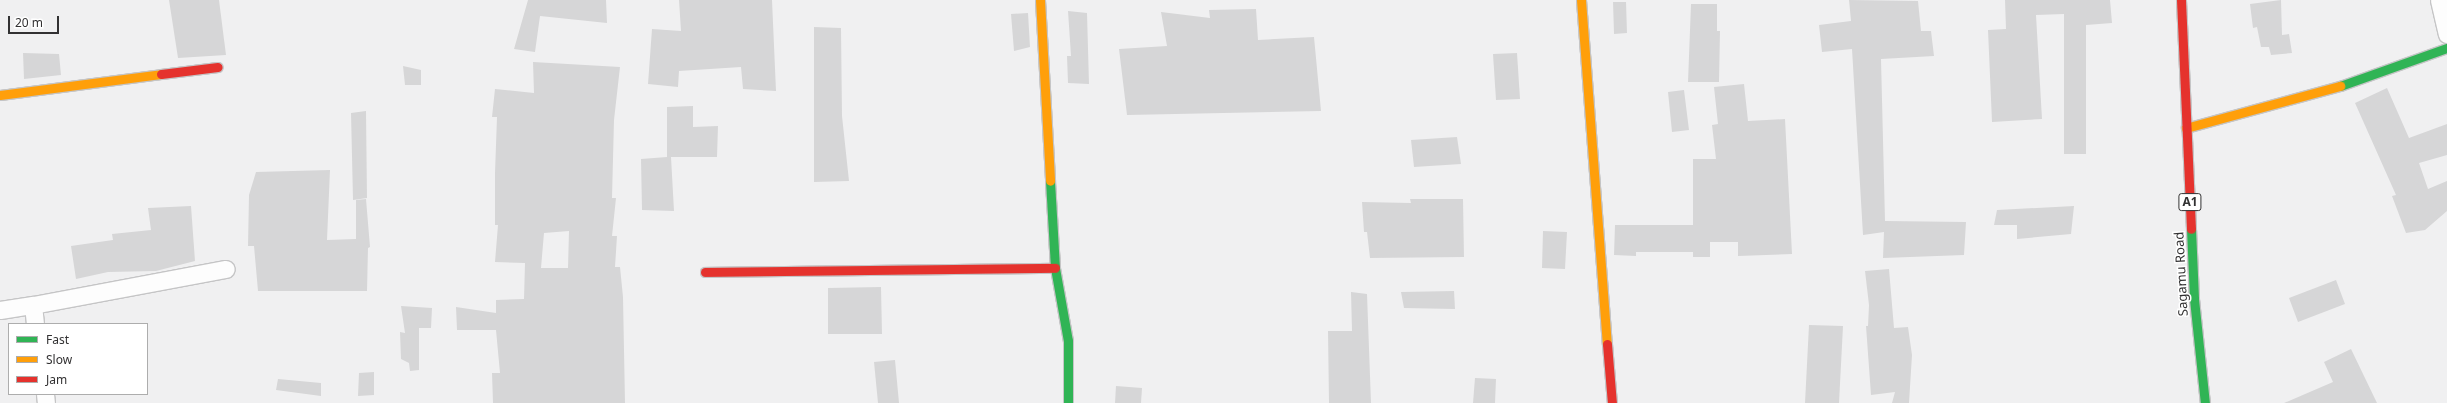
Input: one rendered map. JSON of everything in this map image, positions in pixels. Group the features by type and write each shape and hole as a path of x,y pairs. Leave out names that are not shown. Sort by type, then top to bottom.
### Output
{"main road":[{"path":"1040,0 1055,268 1068,341 1068,403"},
{"path":"1581,0 1612,403"},
{"name":"Sagamu Road","path":"2182,0 2194,299 2205,403"},
{"path":"2186,128 2324,92 2447,48"},
{"path":"0,94 218,67"},
{"path":"705,272 1055,268"}],"street":[{"path":"2439,0 2447,34"},
{"path":"0,310 226,269"},
{"path":"33,305 35,323"}],"building":[{"path":"169,0 219,0 226,55 178,58"},
{"path":"528,0 606,0 607,23 540,16 535,52 514,49"},
{"path":"679,0 772,0 776,91 743,89 741,67 679,71 678,87 648,84 652,29 681,31"},
{"path":"1849,0 1918,1 1921,31 1931,31 1934,56 1881,59 1885,221 1966,222 1964,255 1883,258 1884,232 1863,235 1852,49 1822,52 1819,25 1851,21"},
{"path":"2005,0 2110,0 2112,23 2086,25 2086,154 2064,154 2064,14 2036,15 2042,119 1992,122 1988,30 2006,29"},
{"path":"2281,0 2282,35 2289,34 2292,53 2271,55 2269,47 2261,47 2257,27 2253,28 2250,4"},
{"path":"1613,2 1626,2 1627,33 1614,34"},
{"path":"1691,4 1717,4 1717,31 1720,31 1719,82 1688,82"},
{"path":"1256,9 1258,40 1314,37 1321,111 1127,115 1119,49 1167,46 1161,12 1210,18 1209,10"},
{"path":"1068,11 1087,13 1089,84 1068,83 1067,56 1071,56"},
{"path":"1028,13 1030,47 1014,51 1011,14"},
{"path":"814,27 841,28 842,116 849,181 814,182"},
{"path":"23,53 59,54 61,75 24,79"},
{"path":"1517,53 1520,99 1496,100 1493,54"},
{"path":"533,62 620,67 614,120 612,198 616,198 612,236 617,236 615,267 620,267 623,297 625,403 493,403 492,373 500,373 496,330 457,330 456,307 496,313 496,300 524,299 525,263 495,262 498,225 495,225 497,117 492,117 495,89 534,93","holes":["569,231 568,268 541,268 544,233"]},
{"path":"403,66 421,70 421,85 405,85"},
{"path":"1744,84 1748,121 1785,119 1792,254 1738,256 1738,242 1710,242 1710,257 1693,257 1693,252 1636,252 1636,256 1614,255 1615,225 1693,225 1693,159 1716,159 1712,125 1718,124 1714,87"},
{"path":"2387,88 2409,138 2447,124 2447,155 2419,163 2428,189 2447,181 2447,211 2425,230 2406,233 2392,196 2396,195 2355,103"},
{"path":"1684,90 1689,130 1672,132 1668,92"},
{"path":"693,106 693,127 718,126 717,157 671,157 674,211 642,210 641,159 667,157 667,107"},
{"path":"366,111 367,198 353,200 351,113"},
{"path":"1457,137 1461,164 1414,167 1411,140"},
{"path":"330,170 327,240 356,239 356,200 366,199 370,247 368,248 367,291 258,291 254,246 248,246 249,195 256,172"},
{"path":"1410,199 1463,199 1464,257 1370,258 1367,232 1364,232 1362,202 1411,203"},
{"path":"191,206 195,261 156,271 108,272 76,279 71,246 113,240 112,234 151,230 148,208"},
{"path":"2074,206 2071,234 2017,239 2017,225 1994,225 1997,210"},
{"path":"1543,231 1567,232 1565,269 1542,268"},
{"path":"1889,269 1894,328 1908,327 1912,355 1909,403 1892,403 1895,392 1871,395 1866,326 1868,326 1869,305 1865,271"},
{"path":"2336,280 2345,304 2298,322 2289,298"},
{"path":"881,287 882,334 828,334 828,288"},
{"path":"1454,291 1455,309 1404,308 1401,292"},
{"path":"1351,292 1367,294 1371,403 1329,403 1328,331 1352,331"},
{"path":"401,306 432,308 431,328 419,328 419,370 410,371 409,363 401,359 400,332 405,333"},
{"path":"1809,325 1843,326 1839,403 1805,403"},
{"path":"2351,349 2377,403 2284,403 2333,382 2324,362"},
{"path":"895,360 899,403 878,403 874,362"},
{"path":"374,372 374,395 358,396 359,373"},
{"path":"1475,378 1496,379 1495,403 1473,403"},
{"path":"278,379 321,383 321,396 276,390"},
{"path":"1116,386 1142,388 1141,403 1115,403"}],"traffic: fast":[{"path":"2340,86 2447,48"},
{"path":"1050,181 1055,268 1068,341 1068,403"},
{"path":"2191,229 2194,299 2205,403"}],"traffic: slow":[{"path":"1040,0 1050,181"},
{"path":"1581,0 1607,344"},
{"path":"0,95 161,74"},
{"path":"2186,128 2340,86"}],"traffic: jam":[{"path":"2181,0 2191,229"},
{"path":"161,74 218,67"},
{"path":"705,272 1055,268"},
{"path":"1607,344 1612,403"}]}
